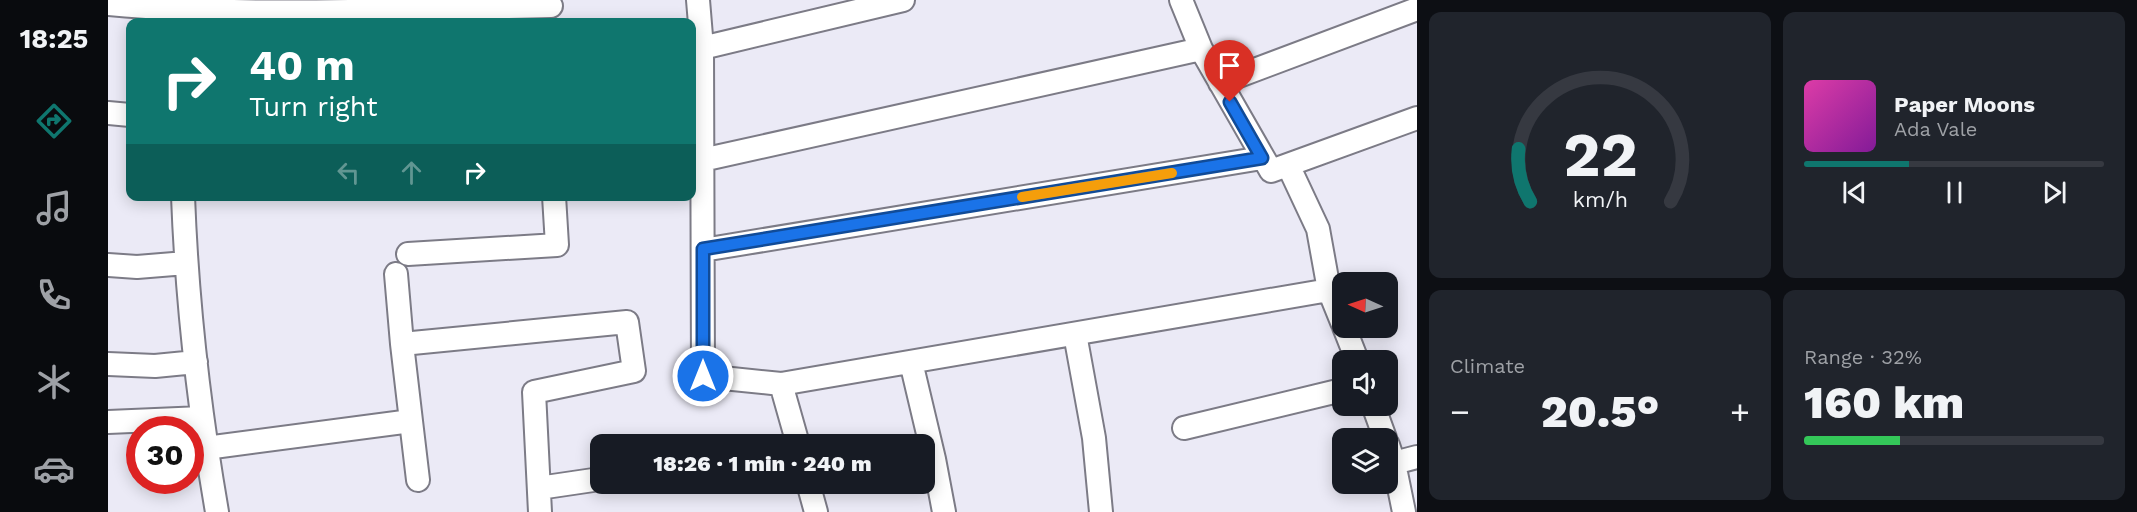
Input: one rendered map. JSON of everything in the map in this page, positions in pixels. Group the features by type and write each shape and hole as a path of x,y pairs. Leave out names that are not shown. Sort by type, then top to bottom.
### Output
{"street":[{"path":"698,0 702,160 703,376 781,384 1329,290"},
{"path":"698,59 903,0"},
{"path":"1181,0 1201,49 1270,171 1417,118"},
{"path":"108,4 175,11 297,5 430,4 550,10"},
{"path":"1220,83 1417,9"},
{"path":"702,160 1201,49"},
{"path":"108,113 126,115"},
{"path":"703,249 1262,158"},
{"path":"1288,165 1317,229 1332,297"},
{"path":"183,201 186,263 202,416"},
{"path":"408,254 557,245 554,201"},
{"path":"108,265 137,267 186,263"},
{"path":"396,274 418,480"},
{"path":"402,344 627,322 634,371 534,392 540,512"},
{"path":"1075,334 1094,438 1101,512"},
{"path":"108,364 155,366 196,362"},
{"path":"911,362 944,512"},
{"path":"781,384 795,434"},
{"path":"1184,428 1332,392"},
{"path":"108,422 126,421"},
{"path":"206,448 411,421"},
{"path":"204,433 217,512"},
{"path":"1398,455 1417,457"},
{"path":"539,488 590,480"},
{"path":"1398,485 1404,512"},
{"path":"811,494 816,512"}],"slow traffic":[{"path":"1022,197 1172,173"}],"route":[{"path":"703,376 703,249 1262,158 1230,102"}]}
